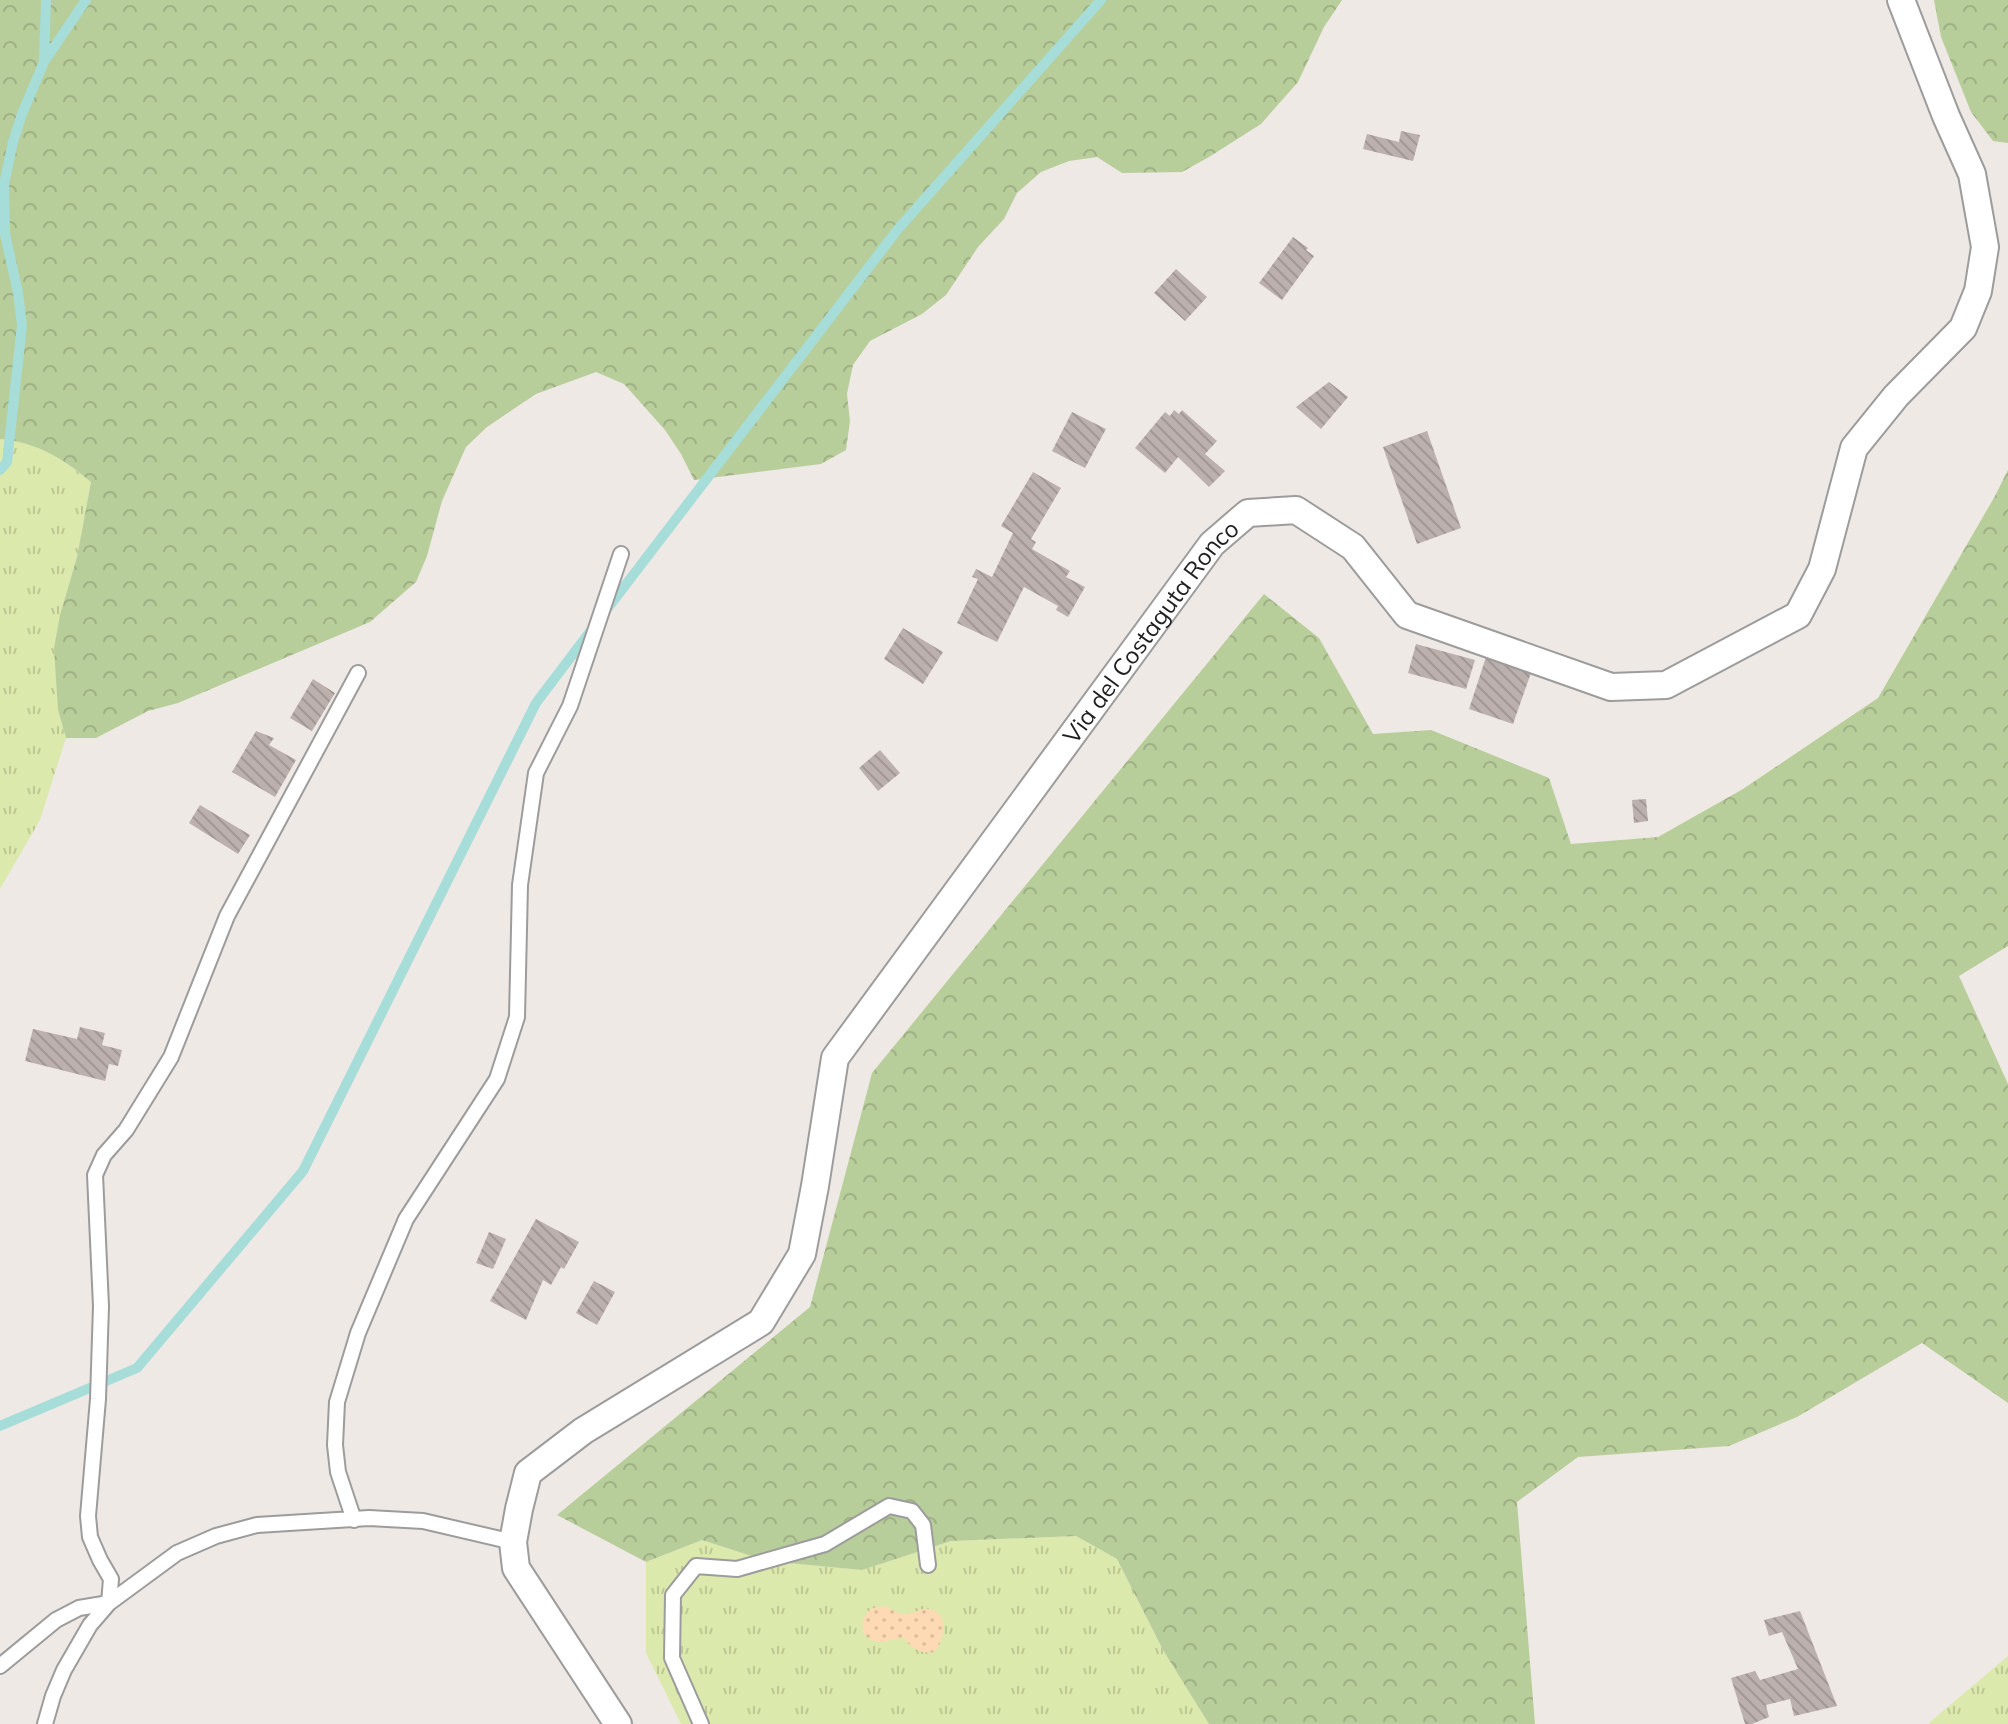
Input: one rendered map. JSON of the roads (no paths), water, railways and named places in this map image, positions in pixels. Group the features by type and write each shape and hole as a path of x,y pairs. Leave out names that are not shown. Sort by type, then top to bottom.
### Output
{"street":[{"name":"Via del Costaguta Ronco","path":"618,1724 516,1568 513,1542 528,1473 583,1431 761,1322 802,1254 835,1058 1212,544 1248,513 1296,510 1353,547 1407,615 1611,687 1666,685 1798,615 1822,569 1854,448 1896,396 1963,328 1978,291 1985,247 1972,174 1901,0"}],"lane":[{"path":"354,1520 338,1472 335,1445 337,1402 358,1333 406,1219 497,1079 517,1017 520,885 536,773 570,706 621,554"},
{"path":"109,1603 111,1579 90,1537 88,1516 98,1399 101,1306 95,1175 104,1155 126,1130 171,1057 227,916 358,673"},
{"path":"701,1724 672,1658 673,1595 696,1566 737,1569 825,1544 889,1506 912,1511 923,1525 928,1565"},
{"path":"45,1724 64,1670 90,1625 109,1603 177,1553 216,1536 257,1525 369,1518 423,1521 513,1542"},
{"path":"0,1666 56,1620 79,1608 109,1603"}],"waterway":[{"path":"44,62 46,0"},
{"path":"0,470 7,462 22,325 5,234 4,184 22,114 44,62 86,0"},
{"path":"604,613 898,229 1101,0"},
{"path":"0,1426 137,1368 303,1171 536,703 592,629"}]}
